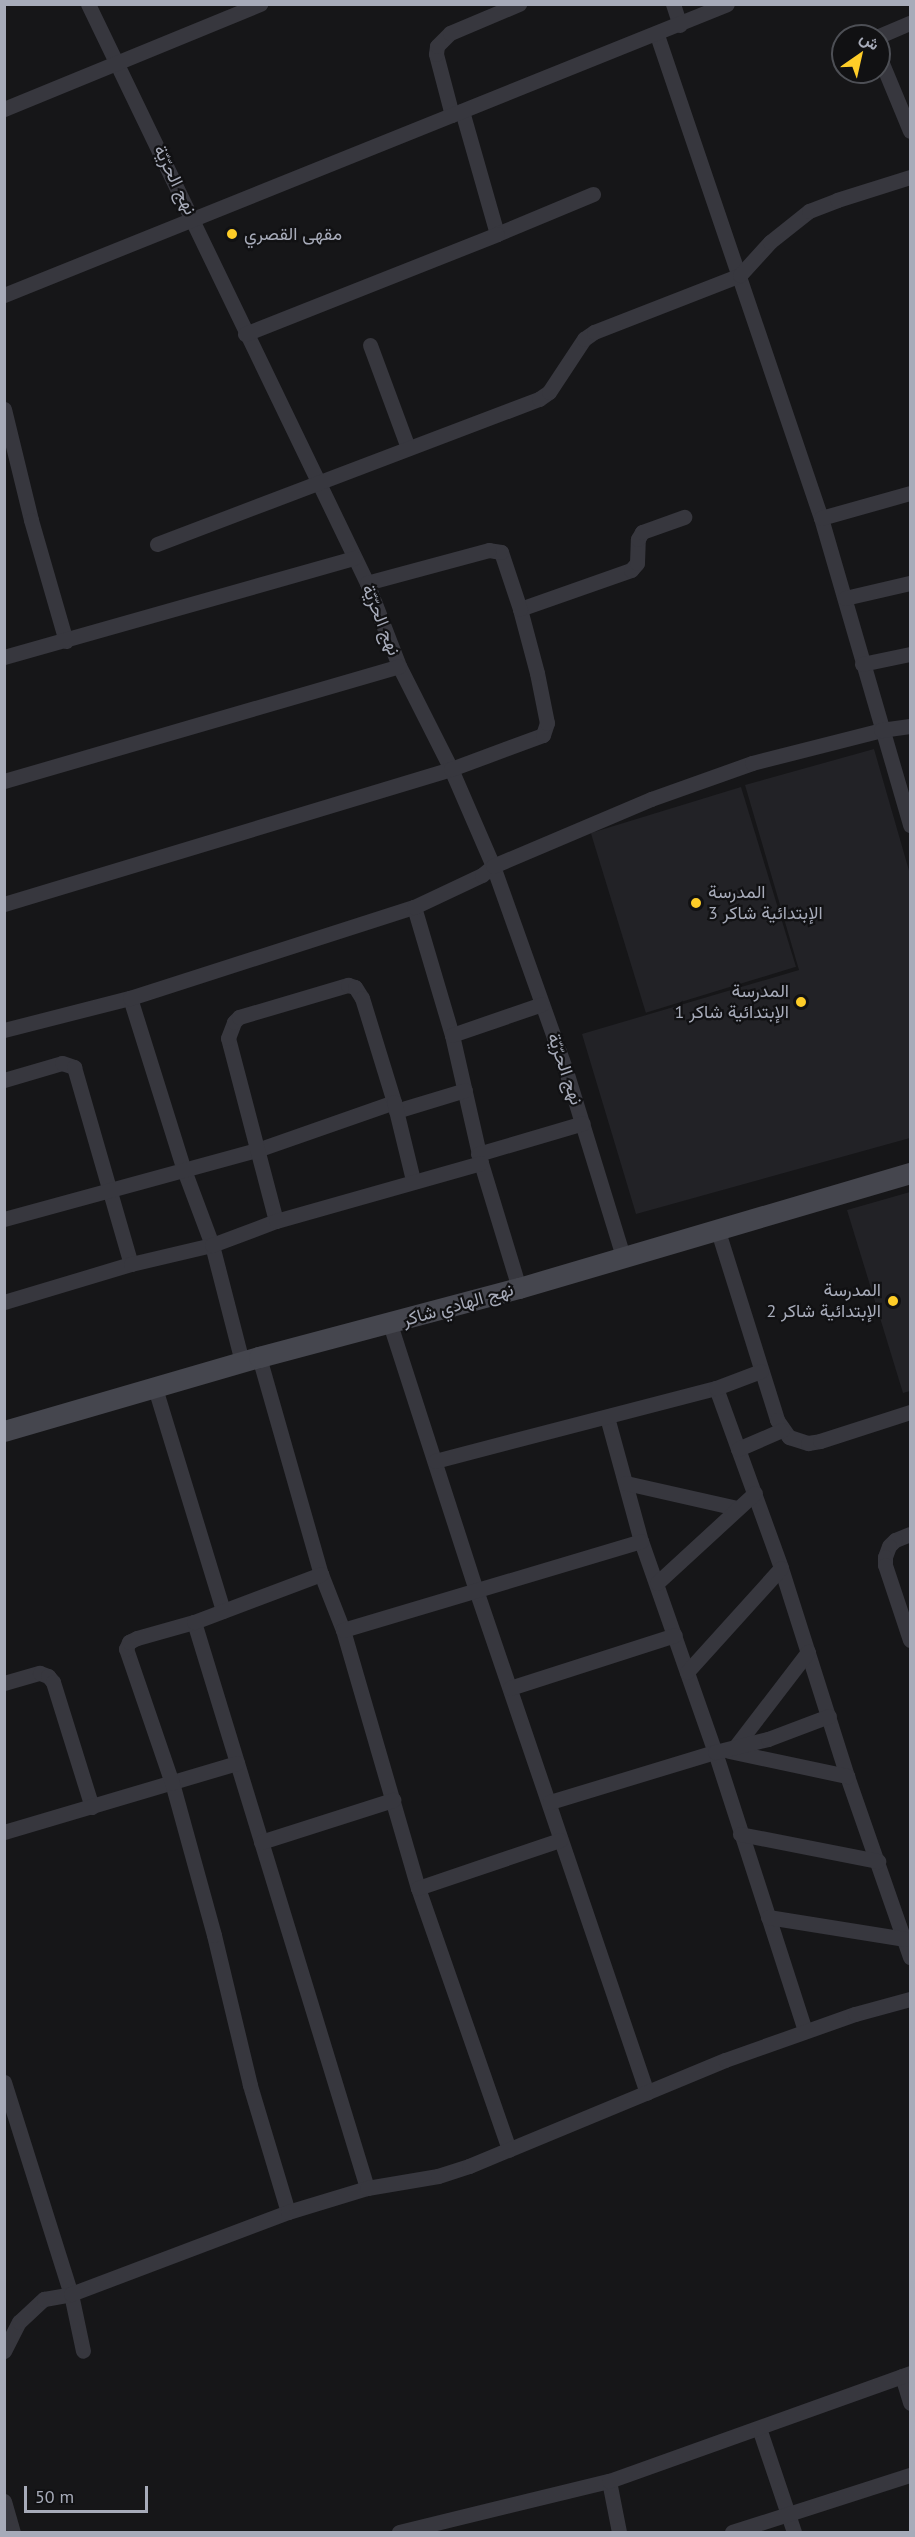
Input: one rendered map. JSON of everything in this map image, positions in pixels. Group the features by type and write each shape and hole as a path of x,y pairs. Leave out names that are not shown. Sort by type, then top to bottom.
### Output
{"street":[{"name":"نهج الحرّيّة","path":"88,4 194,220 245,334 367,583 399,666 450,770 493,866 583,1123 622,1256"},
{"path":"4,109 118,65 260,4"},
{"path":"497,234 436,54 437,46 450,33 519,4"},
{"path":"673,4 680,25"},
{"path":"4,295 657,35 727,4"},
{"path":"891,31 910,23"},
{"path":"657,35 740,275 820,518 910,825"},
{"path":"891,77 905,102 910,131"},
{"path":"157,543 320,484 539,399 549,392 584,339 594,332 740,275 770,242 809,212 837,200 910,177"},
{"path":"245,334 593,194"},
{"path":"370,345 408,448"},
{"path":"6,417 31,520 66,641"},
{"path":"820,518 910,493"},
{"path":"520,609 631,570 637,563 638,539 642,532 684,516"},
{"path":"4,904 450,770 536,739 547,729 520,609 504,556 495,549 367,583"},
{"path":"4,657 354,558"},
{"path":"845,598 910,583"},
{"path":"862,664 910,654"},
{"path":"4,781 399,666"},
{"path":"4,1030 130,998 414,907 482,875 493,866 651,799 752,763 881,730 910,726"},
{"path":"414,907 453,1035 480,1158 519,1288"},
{"path":"276,1221 228,1038 234,1022 239,1017 348,985 355,987 362,998 395,1107 413,1180"},
{"path":"130,998 184,1170 251,1359 321,1574 343,1630 418,1888 509,2150"},
{"path":"453,1035 542,1004"},
{"path":"4,1080 62,1063 74,1067 131,1264"},
{"path":"4,1220 257,1150 395,1107 465,1090"},
{"path":"4,1302 131,1264 212,1245 276,1221 413,1180 583,1123"},
{"name":"نهج الهادي شاكر","path":"4,1431 251,1359 519,1288 910,1173"},
{"path":"717,1228 761,1371 782,1430 789,1437 808,1443 910,1412"},
{"path":"390,1324 476,1590 550,1802 560,1840 647,2093"},
{"path":"435,1461 716,1388 761,1371"},
{"path":"155,1388 223,1611"},
{"path":"716,1388 781,1568 847,1776 910,1957"},
{"path":"607,1417 641,1541 687,1672 726,1750 740,1834 805,2031"},
{"path":"738,1449 782,1430"},
{"path":"626,1483 737,1509"},
{"path":"657,1583 755,1493"},
{"path":"910,1534 895,1540 889,1546 885,1557 885,1565 910,1641"},
{"path":"343,1630 641,1541"},
{"path":"687,1672 781,1568"},
{"path":"288,2212 250,2085 214,1935 172,1784 126,1649 129,1642 137,1638 194,1622 321,1574"},
{"path":"194,1622 367,2188"},
{"path":"510,1688 675,1635"},
{"path":"726,1750 808,1652"},
{"path":"4,1683 40,1673 48,1676 53,1682 93,1807"},
{"path":"550,1802 768,1739 829,1716"},
{"path":"726,1750 847,1776"},
{"path":"4,1832 237,1763"},
{"path":"261,1842 393,1800"},
{"path":"740,1834 878,1861"},
{"path":"418,1888 560,1840"},
{"path":"768,1917 905,1939"},
{"path":"4,2351 19,2322 37,2304 54,2295 71,2294 288,2212 367,2188 438,2176 509,2150 725,2060 805,2031 910,1999"},
{"path":"4,2082 71,2294 83,2351"},
{"path":"399,2532 437,2527 609,2481 906,2374 910,2403"},
{"path":"759,2428 794,2532"},
{"path":"732,2532 910,2475"},
{"path":"609,2481 619,2532"},
{"path":"4,2500 13,2532"}],"shaded area":[{"name":"المدرسة الإبتدائية شاكر 1","path":"874,749 910,874 910,1138 636,1214 582,1034 799,970 745,785"},
{"name":"المدرسة الإبتدائية شاكر 3","path":"741,787 796,967 646,1013 591,833"},
{"name":"المدرسة الإبتدائية شاكر 2","path":"910,1192 910,1391 903,1393 847,1210"}],"place":[{"name":"مقهى القصري","path":"232,234"},
{"name":"المدرسة الإبتدائية شاكر 3","path":"696,903"},
{"name":"المدرسة الإبتدائية شاكر 1","path":"801,1002"},
{"name":"المدرسة الإبتدائية شاكر 2","path":"893,1301"}]}
